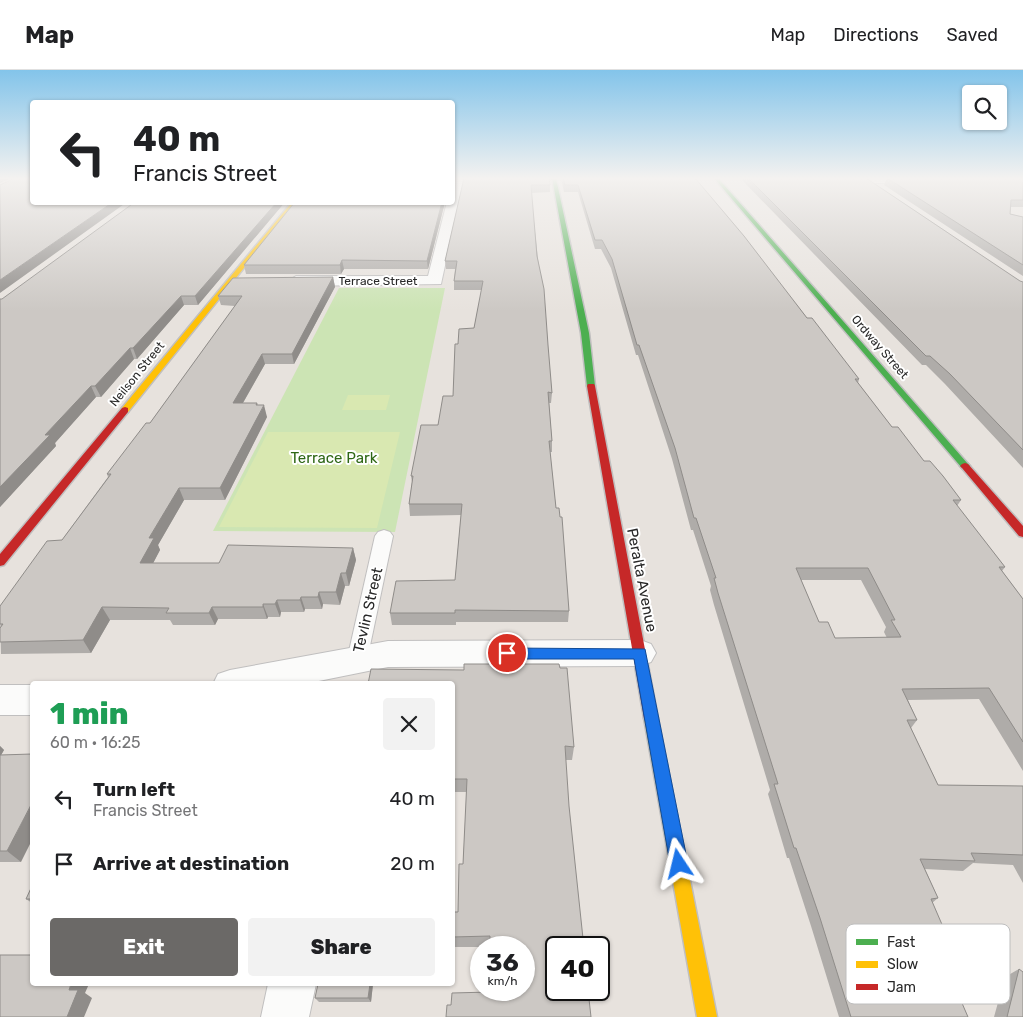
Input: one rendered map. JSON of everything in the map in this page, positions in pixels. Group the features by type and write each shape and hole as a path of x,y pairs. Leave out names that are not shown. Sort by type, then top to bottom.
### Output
{"street":[{"name":"Neilson Street","path":"0,562 279,222"},
{"name":"Terrace Street","path":"279,281 435,281 449,222"},
{"name":"Peralta Avenue","path":"563,222 585,334 586,359 601,445 707,1017"},
{"name":"Ordway Street","path":"754,222 1023,533"},
{"path":"232,281 250,281"},
{"path":"261,681 355,672 388,654 640,653"},
{"path":"0,700 30,700"},
{"path":"285,1017 292,986"}],"lane":[{"name":"Tevlin Street","path":"355,672 384,536"}],"green space":[{"name":"Terrace Park","path":"339,288 445,288 395,532 213,531"},
{"path":"348,395 390,395 386,410 342,410"},
{"path":"268,432 400,432 377,528 219,527"}],"building":[{"path":"0,222 84,222 0,280"},
{"path":"107,222 259,222 195,296 181,296 95,386 91,386 45,435 50,435 0,487 0,299"},
{"path":"279,222 437,222 427,261 342,260 340,265 244,265"},
{"path":"454,222 534,222 537,256 544,289 552,393 548,392 552,441 549,441 556,508 559,508 560,517 562,517 569,611 455,610 455,613 390,613 396,581 455,580 462,504 409,504 413,476 411,476 421,425 438,425 443,396 453,396 455,344 458,344 459,329 474,328 483,281 454,281 457,261 445,261"},
{"path":"589,222 732,222 807,318 812,318 859,379 855,379 892,427 898,427 924,461 930,461 943,476 961,500 953,500 1005,567 999,567 1023,599 1023,742 989,688 902,689 917,720 907,720 938,785 1023,786 1023,855 971,853 975,861 920,859 938,898 931,899 942,924 846,924 846,1001 774,784 778,784 718,593 714,578 716,578 696,518 694,518 675,448 639,345 637,345 612,259 602,240 595,240","holes":["796,568 868,568 895,620 891,620 901,637 835,638 828,622 819,622"]},
{"path":"792,222 932,222 1023,282 1023,450 950,374 930,356 926,356"},
{"path":"956,222 1023,222 1023,265"},
{"path":"333,277 292,354 262,354 233,403 257,403 256,405 264,405 220,488 179,488 149,538 154,538 140,563 219,563 228,545 353,548 346,573 341,573 336,592 319,592 318,597 301,597 300,600 277,600 275,604 263,604 263,607 212,607 209,613 166,613 169,608 102,607 83,640 0,642 0,628 3,624 0,624 0,606 47,541 62,540 111,474 107,474 146,423 150,423 242,296 218,296 233,278"},
{"path":"464,664 559,664 560,668 567,668 574,747 565,746 569,806 583,936 545,936 545,1001 589,1001 591,1017 446,1017 447,1005 451,1005 452,993 470,993 470,1001 535,1001 535,936 455,937 455,912 458,912 459,864 463,864 467,779 455,779 455,681 369,681 371,669 464,670"},
{"path":"30,754 30,807 7,851 0,851 0,755"},
{"path":"30,890 30,899 26,899"},
{"path":"0,955 30,955 30,986 70,986 69,990 78,990 67,1017 0,1017"},
{"path":"1019,969 1023,972 1023,1017 1007,1017"},
{"path":"318,986 370,986 368,998 315,998"},
{"path":"847,1004 962,1004 968,1017 851,1017"}],"traffic: fast":[{"path":"563,222 585,333 591,386"},
{"path":"754,222 965,466"}],"traffic: slow":[{"path":"125,410 278,222"},
{"path":"651,718 707,1017"}],"traffic: jam":[{"path":"591,386 651,718"},
{"path":"0,562 125,410"},
{"path":"965,466 1023,533"}],"route":[{"path":"507,653 640,653 679,864"}]}
